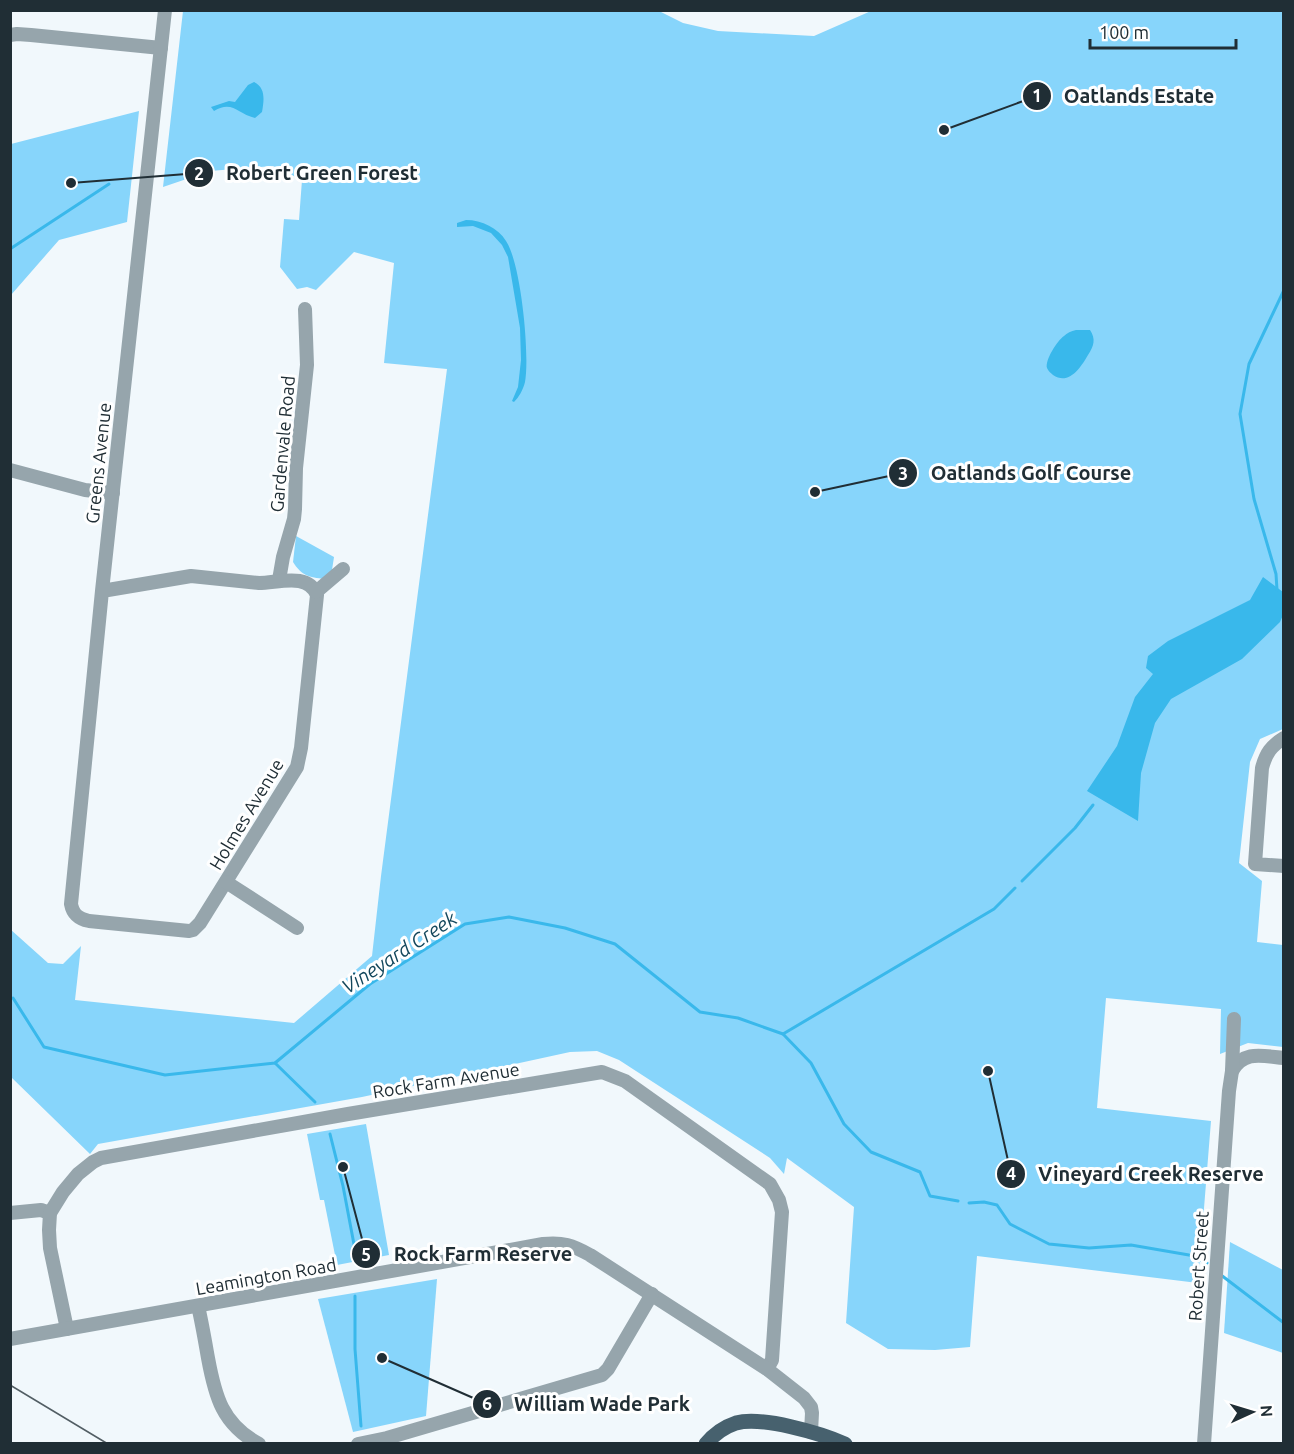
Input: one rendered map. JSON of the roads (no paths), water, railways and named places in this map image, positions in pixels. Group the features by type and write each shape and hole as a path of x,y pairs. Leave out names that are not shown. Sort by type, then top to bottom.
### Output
{"main road":[{"path":"710,1439 734,1424 753,1421 811,1432 844,1443"}],"street":[{"name":"Greens Avenue","path":"78,917 72,910 71,897 165,10"},
{"path":"10,35 31,34 161,48"},
{"name":"Gardenvale Road","path":"279,580 295,509 296,468 306,365 305,309"},
{"path":"10,470 85,490 113,493"},
{"path":"102,591 190,576 259,583 293,580 310,585 316,592 343,569"},
{"name":"Holmes Avenue","path":"78,917 89,921 189,931 197,926 292,776 300,758 316,592"},
{"path":"1284,738 1273,745 1266,754 1262,768 1255,864 1284,866"},
{"path":"226,882 297,928"},
{"name":"Robert Street","path":"1204,1443 1234,1019"},
{"path":"1232,1071 1238,1062 1246,1057 1284,1058"},
{"name":"Rock Farm Avenue","path":"50,1213 78,1174 101,1158 602,1072 625,1081 770,1184 779,1200 782,1212 772,1360 767,1370"},
{"path":"10,1213 41,1210 50,1213 51,1248 67,1329"},
{"name":"Leamington Road","path":"10,1339 543,1244 569,1244 590,1255 767,1370 808,1402 812,1413 811,1432"},
{"path":"358,1443 387,1438 602,1375 608,1369 651,1294"},
{"path":"198,1306 212,1382 218,1400 226,1417 242,1433 259,1443"}],"waterway":[{"path":"10,249 109,184"},
{"path":"1277,590 1276,574 1254,499 1240,414 1249,364 1284,290"},
{"path":"1022,881 1075,828 1093,805"},
{"path":"783,1034 994,909 1015,888"},
{"name":"Vineyard Creek","path":"13,998 44,1047 165,1075 275,1063 370,984 465,924 509,917 565,928 615,944 700,1012 738,1018 783,1034 811,1063 844,1124 871,1152 920,1172 930,1196 958,1201"},
{"path":"275,1063 315,1102"},
{"path":"330,1134 356,1255"},
{"name":"Vineyard Creek","path":"969,1203 984,1202 997,1205 1010,1224 1049,1244 1089,1248 1131,1245 1189,1255 1207,1263"},
{"name":"Vineyard Creek","path":"1221,1275 1284,1323"},
{"path":"355,1296 355,1349 361,1426"}],"tram line":[{"path":"10,1385 108,1444"}],"place":[{"name":"Oatlands Estate","path":"944,130"},
{"name":"Robert Green Forest","path":"71,183"},
{"name":"Oatlands Golf Course","path":"815,492"},
{"name":"Vineyard Creek Reserve","path":"988,1071"},
{"name":"Rock Farm Reserve","path":"343,1167"},
{"name":"William Wade Park","path":"382,1358"}]}
